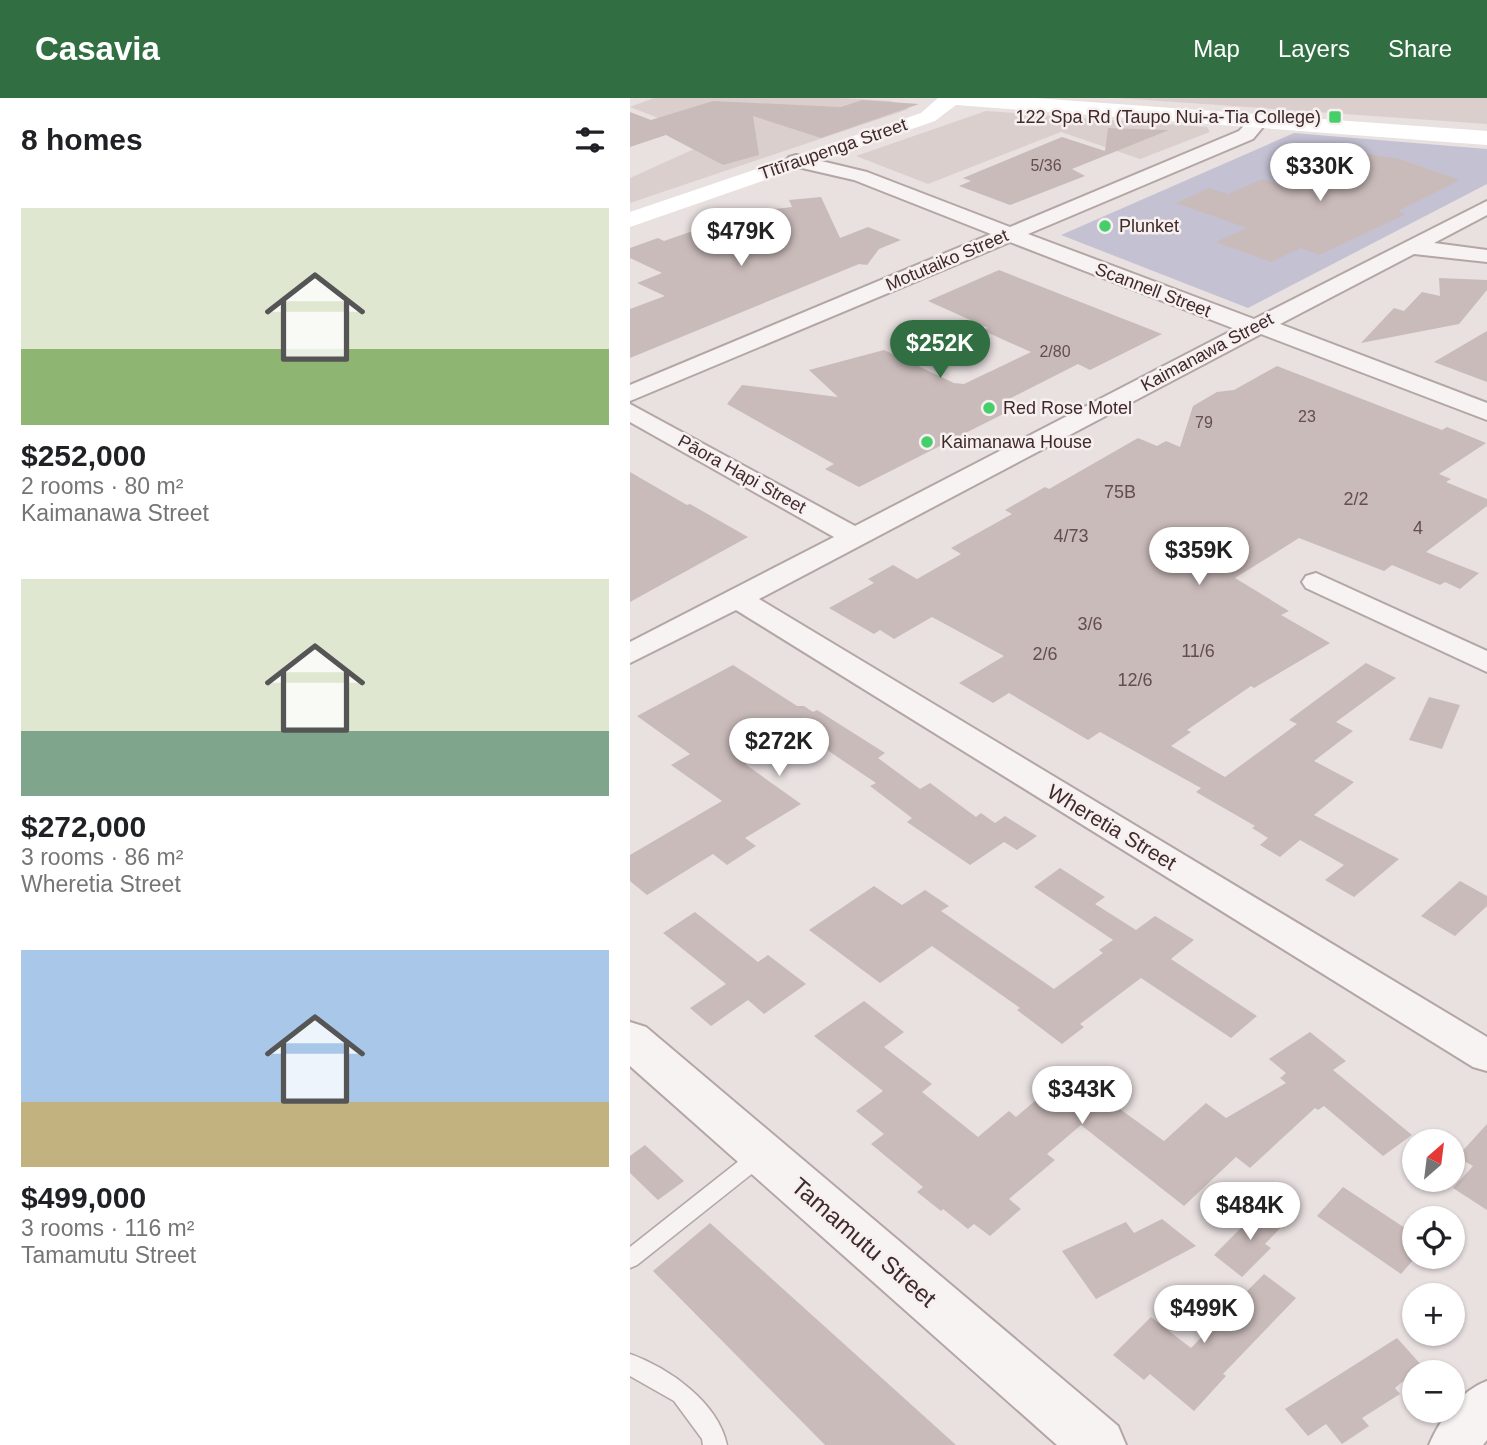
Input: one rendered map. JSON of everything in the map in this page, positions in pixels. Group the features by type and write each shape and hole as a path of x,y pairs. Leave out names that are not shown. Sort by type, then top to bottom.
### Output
{"main road":[{"path":"951,98 1487,138"},
{"name":"Tītīraupenga Street","path":"630,220 928,117 951,98"}],"street":[{"name":"Motutaiko Street","path":"630,394 1246,135 1259,121"},
{"name":"Scannell Street","path":"829,150 828,157 832,161 860,176 1238,323 1275,330 1487,412"},
{"name":"Scannell Street","path":"796,161 860,176"},
{"name":"Kaimanawa Street","path":"630,654 1487,207"},
{"path":"1411,247 1487,256"},
{"name":"Pāora Hapi Street","path":"630,412 855,537"},
{"path":"1315,582 1487,663"},
{"name":"Wheretia Street","path":"737,598 1487,1056"},
{"name":"Tamamutu Street","path":"630,1039 1098,1445"},
{"path":"1453,1445 1487,1403"}],"lane":[{"path":"630,1259 763,1154"},
{"path":"630,1364 682,1394 713,1435 715,1445"}],"shaded area":[{"path":"654,98 840,98 891,101 909,109 630,203 630,178 714,140 630,107"},
{"path":"1118,98 1487,98 1487,124"},
{"path":"986,111 1207,127 1210,132 1140,159 1061,132 928,184 856,156"},
{"path":"1294,133 1487,149 1487,184 1248,308 1061,235"}],"building":[{"path":"862,100 919,104 821,138 753,116 759,155 723,165 666,135 630,147 630,112 651,120 713,101 841,107"},
{"path":"1108,128 1169,130 1072,169 1085,176 1010,205 959,186 971,181 963,178 1062,137 1105,151"},
{"path":"1326,147 1399,159 1460,180 1398,211 1406,214 1319,255 1301,248 1271,262 1216,242 1247,228 1176,203 1209,188 1228,194 1263,179 1279,184 1291,178 1298,180"},
{"path":"821,197 840,238 868,227 901,240 879,249 867,265 859,264 630,358 630,309 665,296 637,283 662,273 630,258 630,248 658,238 664,241 748,212 792,207 789,200"},
{"path":"999,270 1162,334 1090,370 1078,364 1003,402 1015,408 859,487 825,469 834,464 727,404 742,385 838,397 809,370 884,350 954,383 964,384 1031,352 982,330 988,328 928,301"},
{"path":"1439,278 1487,280 1487,290 1459,324 1361,343 1394,308 1404,311 1422,292 1440,296"},
{"path":"1487,331 1487,382 1434,362"},
{"path":"1277,366 1442,430 1447,427 1486,443 1439,474 1451,479 1446,482 1487,499 1487,506 1426,552 1479,573 1460,589 1445,582 1440,585 1392,565 1384,571 1299,538 1235,578 1289,611 1281,615 1330,643 1254,688 1251,686 1187,730 1191,732 1171,746 1225,777 1297,724 1289,720 1366,663 1396,678 1336,722 1353,731 1314,761 1354,782 1314,815 1399,859 1354,897 1325,880 1344,865 1300,840 1280,857 1260,845 1268,838 1252,828 1255,826 1196,792 1201,788 1100,732 1088,740 1009,693 993,703 959,683 1004,656 932,617 894,639 880,630 874,634 829,608 874,583 868,579 893,565 917,579 961,554 951,548 1012,514 1005,510 1045,487 1049,489 1138,438 1157,446 1166,441 1180,447 1193,406 1217,392 1234,390"},
{"path":"630,472 687,505 690,504 748,537 630,602"},
{"path":"733,665 797,706 804,706 813,712 817,710 885,753 878,758 920,789 930,783 976,817 981,813 995,823 1005,816 1037,836 1017,850 1004,842 970,865 907,822 912,818 870,786 876,783 805,735 793,742 788,738 745,764 801,804 745,838 756,846 727,865 713,854 647,895 630,881 630,855 722,801 671,765 690,754 637,716"},
{"path":"1429,697 1460,705 1442,749 1409,740"},
{"path":"1060,868 1105,897 1095,904 1136,930 1155,916 1194,940 1171,959 1257,1016 1231,1038 1141,978 1080,1024 1084,1027 1062,1044 1017,1010 1020,1008 932,946 880,983 809,930 874,886 902,905 925,890 949,906 941,911 1054,989 1103,953 1099,950 1113,940 1034,887"},
{"path":"1460,881 1487,896 1487,906 1455,936 1421,916"},
{"path":"695,912 758,962 768,955 806,984 764,1014 748,1000 711,1026 690,1008 726,984 663,933"},
{"path":"864,1001 904,1032 884,1047 932,1084 922,1092 978,1137 1009,1111 1016,1117 1069,1072 1164,1141 1206,1103 1226,1118 1286,1083 1280,1078 1286,1073 1269,1059 1310,1032 1346,1061 1333,1070 1405,1129 1402,1129 1402,1142 1383,1156 1324,1106 1318,1110 1315,1108 1250,1168 1236,1157 1184,1206 1081,1125 1047,1154 1055,1160 1009,1199 1021,1209 990,1236 974,1224 968,1229 943,1209 941,1211 917,1192 923,1187 871,1144 884,1134 856,1111 883,1091 814,1036"},
{"path":"1487,1124 1487,1210 1459,1192 1465,1192 1465,1175 1473,1166 1465,1162 1465,1148"},
{"path":"645,1145 684,1181 658,1200 630,1173 630,1156"},
{"path":"1343,1187 1402,1226 1402,1269 1405,1269 1401,1274 1317,1216"},
{"path":"1263,1206 1286,1222 1265,1244 1271,1248 1242,1277 1214,1255"},
{"path":"1162,1219 1196,1246 1096,1299 1062,1251 1126,1222 1134,1233"},
{"path":"710,1223 956,1445 825,1445 653,1271"},
{"path":"1264,1274 1296,1298 1223,1374 1226,1376 1194,1411 1150,1374 1144,1380 1113,1355 1151,1317 1191,1348"},
{"path":"1397,1338 1417,1360 1402,1360 1402,1382 1395,1388 1400,1394 1362,1418 1369,1426 1342,1444 1326,1424 1308,1436 1285,1409"}],"place":[{"name":"122 Spa Rd (Taupo Nui-a-Tia College)","path":"1335,117"},
{"name":"Plunket","path":"1105,226"},
{"name":"Red Rose Motel","path":"989,408"},
{"name":"Kaimanawa House","path":"927,442"}]}
